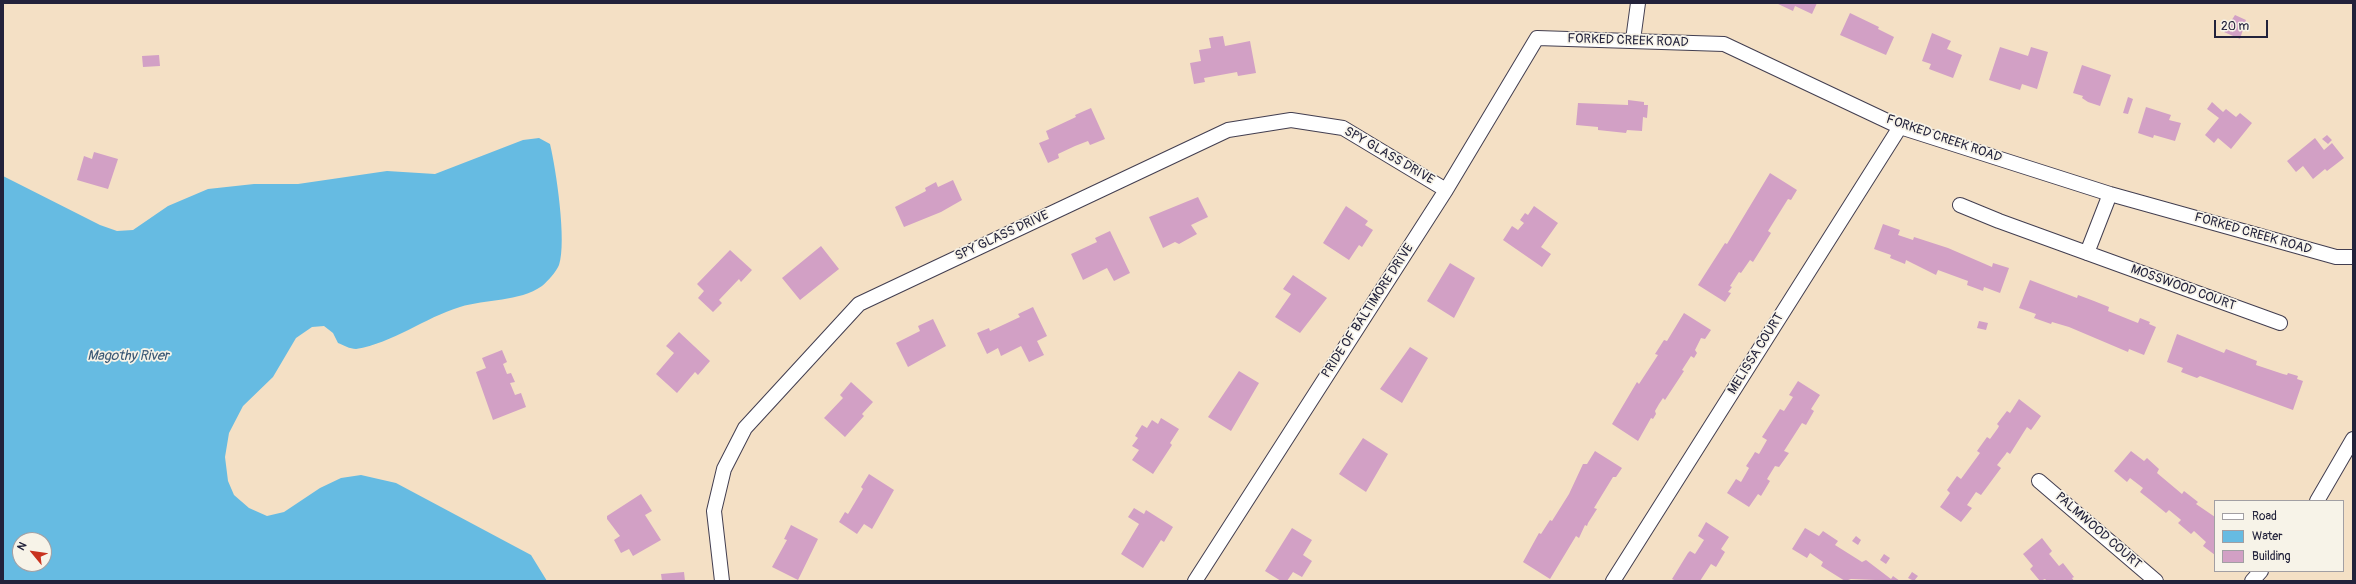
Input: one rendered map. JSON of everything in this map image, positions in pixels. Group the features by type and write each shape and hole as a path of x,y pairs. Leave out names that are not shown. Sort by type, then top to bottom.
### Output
{"street":[{"path":"1633,40 1638,3"},
{"name":"FORKED CREEK ROAD","path":"1538,38 1724,44 1900,127 2110,194 2336,258 2353,257"},
{"name":"PRIDE OF BALTIMORE DRIVE","path":"1195,581 1446,190 1538,38"},
{"name":"SPY GLASS DRIVE","path":"722,581 714,511 724,469 745,428 859,304 1228,130 1291,120 1343,128 1446,190"},
{"name":"MELISSA COURT","path":"1613,581 1900,127"},
{"path":"2087,253 2110,194"},
{"name":"MOSSWOOD COURT","path":"1960,205 2280,323"},
{"path":"2318,500 2353,439"},
{"name":"PALMWOOD COURT","path":"2039,481 2156,581"},
{"path":"2252,581 2260,572"}],"water":[{"name":"Magothy River","path":"539,138 550,144 558,187 562,240 559,265 556,271 542,286 533,291 513,298 470,304 460,307 370,346 356,349 349,348 338,343 333,333 324,326 312,327 296,338 273,377 243,406 229,433 225,457 228,481 234,495 249,508 267,516 284,512 320,488 341,478 361,475 396,483 531,555 547,581 3,581 3,176 100,225 117,231 133,230 168,206 208,189 254,184 298,184 387,171 435,174 523,140"}],"building":[{"path":"1776,3 1817,3 1812,14 1795,6 1793,11"},
{"path":"1850,13 1879,27 1878,29 1894,37 1886,55 1840,35"},
{"path":"2235,15 2246,20 2240,39 2224,32"},
{"path":"1932,33 1951,41 1947,49 1962,55 1953,78 1929,69 1931,64 1922,61"},
{"path":"1223,36 1225,46 1250,41 1256,73 1238,76 1237,72 1204,78 1205,82 1194,84 1190,63 1201,61 1199,50 1211,48 1209,38"},
{"path":"2000,47 2028,56 2031,47 2048,52 2037,89 2022,84 2020,90 1989,80"},
{"path":"159,55 160,66 143,67 142,56"},
{"path":"2082,65 2111,75 2100,106 2088,102 2082,98 2083,96 2073,93"},
{"path":"2128,97 2133,99 2128,114 2123,113"},
{"path":"1628,100 1644,102 1644,105 1648,105 1647,118 1643,117 1642,131 1627,130 1626,133 1598,130 1598,127 1576,125 1578,103 1628,105"},
{"path":"2212,102 2223,112 2226,109 2236,117 2240,113 2252,123 2231,149 2218,138 2214,143 2205,135 2219,118 2207,109"},
{"path":"2146,107 2171,115 2169,120 2181,123 2175,141 2154,135 2153,138 2138,133"},
{"path":"1091,108 1105,139 1090,145 1088,141 1075,146 1058,154 1059,158 1048,163 1039,143 1049,139 1046,131"},
{"path":"2327,135 2332,140 2328,144 2322,139"},
{"path":"2315,138 2324,150 2332,143 2344,158 2327,171 2325,169 2313,179 2303,166 2296,172 2287,161"},
{"path":"94,152 118,159 108,189 77,180 84,156 92,159"},
{"path":"1770,173 1797,190 1791,200 1788,199 1768,231 1771,233 1753,262 1750,260 1741,273 1739,272 1730,286 1732,287 1728,292 1731,293 1725,302 1698,285 1725,243 1727,244"},
{"path":"953,180 962,200 941,212 904,227 895,207 926,191 925,188 936,182 938,187"},
{"path":"1198,197 1208,217 1191,225 1197,234 1179,244 1175,242 1163,248 1149,217"},
{"path":"1346,206 1368,221 1365,225 1373,230 1362,247 1359,245 1349,260 1323,243"},
{"path":"1534,206 1558,223 1541,247 1551,254 1542,267 1503,240 1512,226 1518,230 1524,223 1520,220 1525,213 1528,215"},
{"path":"1883,224 1900,230 1898,235 1913,240 1914,237 1948,248 1992,267 1993,263 2009,268 2000,293 1984,287 1983,291 1967,285 1968,281 1938,270 1936,275 1906,260 1905,264 1890,258 1891,255 1874,249"},
{"path":"1110,231 1130,273 1114,281 1107,268 1083,280 1071,254 1097,242 1095,238"},
{"path":"821,246 839,269 800,300 782,278"},
{"path":"730,250 752,270 741,282 739,279 719,300 722,303 713,312 698,298 704,291 697,284"},
{"path":"1450,263 1475,278 1454,318 1427,301"},
{"path":"1293,275 1327,298 1300,333 1275,317 1291,294 1283,289"},
{"path":"2030,280 2077,298 2078,295 2094,301 2109,307 2108,311 2138,323 2140,318 2150,322 2149,324 2156,327 2144,355 2129,349 2128,352 2069,327 2052,322 2051,324 2034,318 2036,314 2019,308"},
{"path":"1033,307 1047,336 1037,341 1044,355 1029,362 1021,346 1001,356 998,348 987,354 977,333 989,328 990,331 1020,317 1018,314"},
{"path":"1684,313 1711,330 1705,339 1701,338 1695,350 1697,353 1694,358 1691,356 1682,370 1684,371 1665,400 1663,398 1659,404 1655,411 1656,414 1653,419 1651,418 1638,441 1612,424 1637,382 1639,384 1658,355 1655,354 1664,340 1667,341"},
{"path":"933,319 946,346 908,367 896,343 920,331 918,326"},
{"path":"1979,321 1988,323 1986,330 1977,328"},
{"path":"679,332 710,361 698,375 695,372 677,393 656,374 674,353 666,346"},
{"path":"2177,334 2224,353 2226,349 2257,361 2256,365 2283,374 2287,375 2288,373 2298,376 2297,379 2303,381 2293,410 2200,376 2197,378 2181,372 2183,368 2167,362"},
{"path":"1410,347 1428,358 1402,403 1380,389"},
{"path":"502,350 507,362 503,364 507,374 511,373 515,382 510,383 515,395 521,393 526,407 493,420 476,372 486,368 482,358"},
{"path":"1239,371 1259,383 1231,431 1208,417"},
{"path":"1798,381 1820,395 1811,409 1814,411 1806,425 1802,423 1784,451 1789,453 1779,467 1775,466 1767,479 1770,481 1761,496 1758,494 1749,507 1727,493 1736,479 1741,482 1749,468 1746,466 1755,452 1759,454 1767,440 1762,437 1780,409 1784,411 1793,397 1789,395"},
{"path":"851,382 873,402 862,414 864,416 845,437 824,418 843,398 840,395"},
{"path":"2019,399 2041,416 2031,430 2027,427 2010,454 2007,452 1997,465 2001,468 1981,495 1976,492 1967,505 1972,508 1961,522 1940,507 1950,493 1947,490 1957,476 1961,479 1980,453 1977,451 1987,437 1990,439 1999,426 1997,424 2007,411 2010,413"},
{"path":"1161,418 1179,429 1170,443 1172,445 1153,474 1132,460 1139,450 1132,446 1138,438 1135,436 1142,425 1147,428 1152,420 1158,424"},
{"path":"1363,438 1388,454 1366,492 1339,474"},
{"path":"1595,451 1622,468 1616,477 1613,477 1594,508 1597,509 1587,526 1585,525 1579,538 1576,536 1550,579 1523,562 1539,533 1541,534 1550,520 1552,521 1569,494 1583,464 1587,464"},
{"path":"2131,451 2144,461 2147,458 2159,469 2157,473 2182,494 2184,491 2198,502 2196,504 2214,516 2214,554 2203,546 2206,542 2194,531 2191,534 2178,523 2181,520 2180,519 2169,510 2166,513 2140,492 2143,488 2130,478 2127,482 2114,471"},
{"path":"869,474 894,490 872,529 864,524 857,534 839,522 845,512 848,514 863,489 861,487"},
{"path":"641,494 652,511 645,515 661,540 633,556 629,549 621,553 614,540 620,536 607,519 607,516"},
{"path":"1134,508 1144,514 1146,510 1173,527 1164,542 1161,540 1143,568 1121,554 1139,524 1128,517"},
{"path":"1706,522 1729,537 1721,549 1725,552 1716,567 1711,564 1700,581 1676,581 1672,579 1688,553 1690,551 1695,554 1704,540 1698,536"},
{"path":"791,525 818,539 798,580 772,567 787,540 784,539"},
{"path":"1292,528 1312,540 1303,555 1312,561 1302,577 1293,572 1287,581 1281,581 1265,571"},
{"path":"1805,528 1819,536 1823,531 1838,541 1835,545 1862,562 1866,560 1891,579 1893,576 1900,581 1851,579 1845,581 1821,566 1823,562 1810,553 1807,558 1792,549"},
{"path":"1856,536 1861,540 1858,545 1852,541"},
{"path":"2042,538 2052,551 2049,554 2059,566 2063,563 2074,577 2072,578 2074,581 2047,581 2045,579 2040,581 2030,569 2033,566 2023,554"},
{"path":"1884,554 1890,558 1886,564 1880,560"},
{"path":"684,572 685,581 662,581 661,574"},
{"path":"1912,572 1918,576 1914,581 1908,578"}]}
